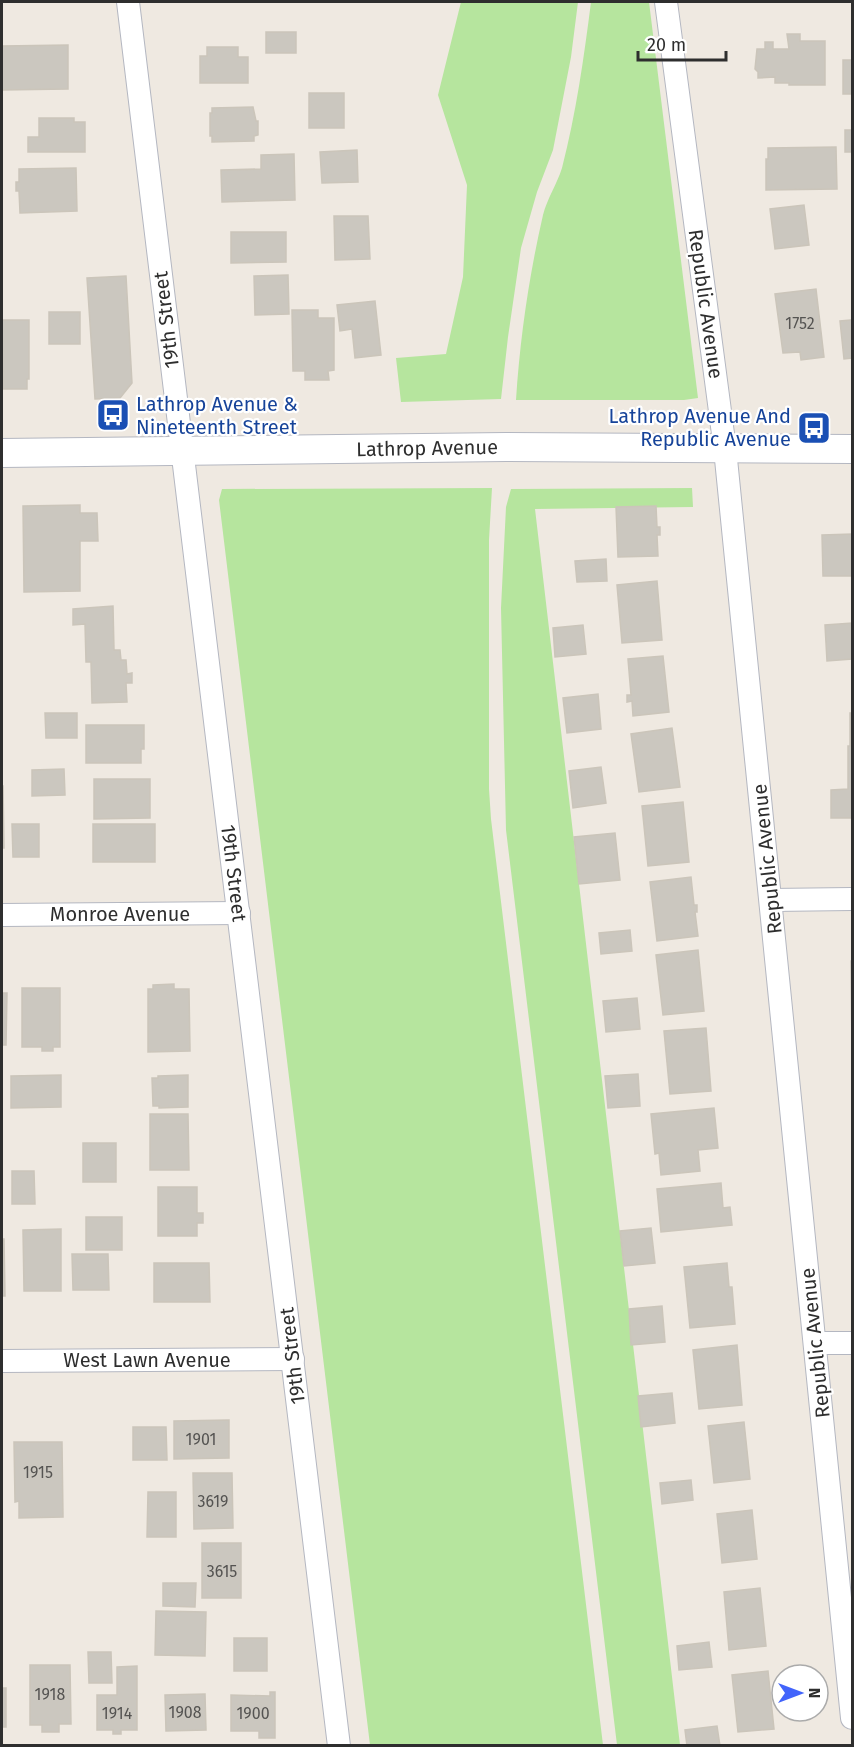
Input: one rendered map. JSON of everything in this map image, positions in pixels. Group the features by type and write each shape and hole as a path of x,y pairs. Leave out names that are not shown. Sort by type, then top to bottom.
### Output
{"street":[{"name":"19th Street","path":"128,2 339,1746"},
{"name":"Republic Avenue","path":"666,2 725,449 852,1718"},
{"name":"Lathrop Avenue","path":"2,453 506,447 852,449"},
{"path":"771,900 852,899"},
{"name":"Monroe Avenue","path":"2,915 239,914"},
{"path":"815,1343 852,1343"},
{"name":"West Lawn Avenue","path":"2,1361 292,1359"}],"green space":[{"path":"461,2 578,2 571,57 553,150 537,192 521,248 501,399 401,402 396,358 446,354 463,277 467,185 438,95"},
{"path":"591,2 649,2 698,398 684,400 516,400 533,261 545,209 560,174 567,148"},
{"path":"492,488 489,540 491,819 603,1745 370,1745 219,500 222,489"},
{"path":"692,488 693,507 535,509 680,1745 617,1745 506,830 501,608 506,507 511,489"}],"building":[{"path":"266,32 296,32 296,53 266,53"},
{"path":"787,34 800,34 800,41 825,41 825,85 789,85 789,83 775,83 775,77 758,78 758,72 755,69 757,49 765,49 765,42 773,42 773,49 789,49"},
{"path":"68,45 68,89 2,90 2,46"},
{"path":"207,47 238,47 238,57 248,57 248,83 200,83 200,56 207,56"},
{"path":"843,60 852,60 852,94 843,94"},
{"path":"309,93 344,93 344,128 309,128"},
{"path":"253,107 256,121 258,121 258,135 254,136 254,141 212,142 210,113 212,113 212,108"},
{"path":"39,118 74,118 74,122 85,122 85,152 28,152 28,137 39,137"},
{"path":"845,130 852,130 852,152 845,152"},
{"path":"836,147 837,189 766,190 768,148"},
{"path":"357,150 358,182 322,183 320,152"},
{"path":"294,154 295,200 222,202 221,170 261,169 261,155"},
{"path":"76,168 77,211 20,213 19,191 16,191 19,169"},
{"path":"804,205 809,245 775,249 770,209"},
{"path":"334,216 368,216 370,259 335,260"},
{"path":"231,232 286,232 286,262 231,263"},
{"path":"288,275 289,314 255,315 254,276"},
{"path":"126,276 132,383 120,398 95,399 87,278"},
{"path":"816,289 824,357 801,360 800,352 783,353 775,294"},
{"path":"375,301 381,355 355,358 352,329 340,331 337,305"},
{"path":"292,310 318,310 318,318 334,318 334,370 328,371 329,380 305,380 305,371 293,371"},
{"path":"49,312 80,312 80,344 49,344"},
{"path":"2,320 29,320 27,389 3,389"},
{"path":"852,320 852,358 844,359 840,321"},
{"path":"80,505 80,513 97,513 98,541 80,541 80,591 24,592 23,506"},
{"path":"656,506 657,527 660,527 660,535 657,535 658,556 618,557 616,507"},
{"path":"852,534 852,576 823,576 822,535"},
{"path":"606,559 607,581 577,582 575,561"},
{"path":"657,581 662,640 622,643 617,585"},
{"path":"113,606 114,650 120,650 121,660 126,660 127,674 132,673 132,683 126,683 127,702 92,703 91,662 86,662 85,624 73,625 73,609"},
{"path":"852,623 852,659 827,661 825,625"},
{"path":"583,625 586,654 555,657 553,628"},
{"path":"663,656 669,712 633,716 632,701 627,702 627,695 631,695 628,659"},
{"path":"598,694 601,729 567,733 563,698"},
{"path":"45,713 77,713 77,738 46,738"},
{"path":"850,713 852,713 852,818 831,818 831,790 848,789"},
{"path":"86,725 144,725 144,749 141,749 141,763 86,763"},
{"path":"672,728 680,787 639,792 631,734"},
{"path":"601,767 606,803 573,808 569,771"},
{"path":"64,769 65,795 32,796 32,770"},
{"path":"94,779 150,779 150,818 94,819"},
{"path":"3,786 4,848 2,848"},
{"path":"683,802 689,862 648,866 642,806"},
{"path":"12,824 39,824 39,857 13,857"},
{"path":"93,824 155,824 155,862 93,862"},
{"path":"615,833 620,880 579,884 574,837"},
{"path":"691,877 694,905 697,905 697,912 695,912 698,936 657,941 650,882"},
{"path":"630,930 632,951 601,954 599,933"},
{"path":"698,950 704,1011 663,1015 656,955"},
{"path":"851,961 852,961 852,1050"},
{"path":"174,984 174,989 189,989 190,1051 148,1052 148,989 153,989 153,985"},
{"path":"22,988 60,988 60,1047 53,1047 53,1051 42,1051 42,1047 22,1047"},
{"path":"2,993 7,993 6,1045 2,1045"},
{"path":"637,998 640,1029 606,1032 603,1001"},
{"path":"706,1028 711,1091 670,1094 664,1031"},
{"path":"638,1074 640,1106 608,1108 605,1076"},
{"path":"61,1075 61,1107 11,1108 11,1076"},
{"path":"188,1075 188,1107 159,1108 159,1106 153,1106 152,1078"},
{"path":"714,1108 718,1148 698,1150 700,1171 661,1175 659,1153 655,1154 651,1114"},
{"path":"150,1114 188,1114 189,1170 150,1170"},
{"path":"83,1143 116,1143 116,1182 83,1182"},
{"path":"12,1171 34,1171 35,1204 12,1204"},
{"path":"721,1183 723,1208 730,1207 732,1225 661,1232 657,1189"},
{"path":"158,1187 197,1187 197,1213 203,1213 203,1223 197,1223 197,1236 158,1236"},
{"path":"86,1217 122,1217 122,1250 86,1250"},
{"path":"651,1228 655,1263 624,1266 620,1231"},
{"path":"61,1229 61,1291 24,1291 23,1230"},
{"path":"2,1239 4,1239 5,1296 2,1296"},
{"path":"72,1254 108,1254 109,1290 73,1290"},
{"path":"154,1263 209,1263 210,1302 154,1302"},
{"path":"727,1263 729,1287 732,1287 735,1324 690,1328 684,1267"},
{"path":"662,1306 665,1342 631,1345 629,1309"},
{"path":"737,1345 742,1405 699,1409 693,1350"},
{"path":"672,1393 675,1423 641,1427 638,1396"},
{"path":"229,1420 229,1458 174,1459 174,1421"},
{"path":"744,1422 750,1479 714,1483 708,1426"},
{"path":"133,1427 166,1427 167,1460 133,1460"},
{"path":"14,1442 62,1442 63,1517 19,1518 19,1501 15,1502"},
{"path":"193,1473 232,1473 233,1528 194,1529"},
{"path":"691,1480 693,1500 662,1504 660,1483"},
{"path":"148,1492 176,1492 176,1537 147,1537"},
{"path":"752,1510 757,1559 722,1563 717,1514"},
{"path":"202,1543 241,1543 241,1598 202,1598"},
{"path":"163,1583 196,1583 195,1607 163,1606"},
{"path":"760,1588 766,1646 729,1650 724,1592"},
{"path":"156,1611 206,1612 205,1656 155,1655"},
{"path":"234,1638 267,1638 267,1671 234,1671"},
{"path":"709,1642 712,1667 679,1670 677,1646"},
{"path":"88,1652 111,1652 112,1683 89,1683"},
{"path":"30,1665 70,1665 71,1724 59,1724 59,1732 42,1732 42,1725 30,1725"},
{"path":"137,1666 137,1730 121,1730 121,1734 113,1734 113,1730 97,1730 97,1695 117,1695 117,1667"},
{"path":"768,1671 770,1723 773,1723 774,1729 738,1732 732,1675"},
{"path":"2,1688 6,1688 6,1727 2,1727"},
{"path":"270,1692 275,1692 275,1738 259,1738 259,1731 231,1731 231,1695 270,1696"},
{"path":"205,1694 206,1730 166,1731 165,1695"},
{"path":"717,1726 720,1746 687,1746 685,1730"}],"place":[{"name":"Lathrop Avenue & Nineteenth Street","path":"113,415"},
{"name":"Lathrop Avenue And Republic Avenue","path":"814,428"}]}
